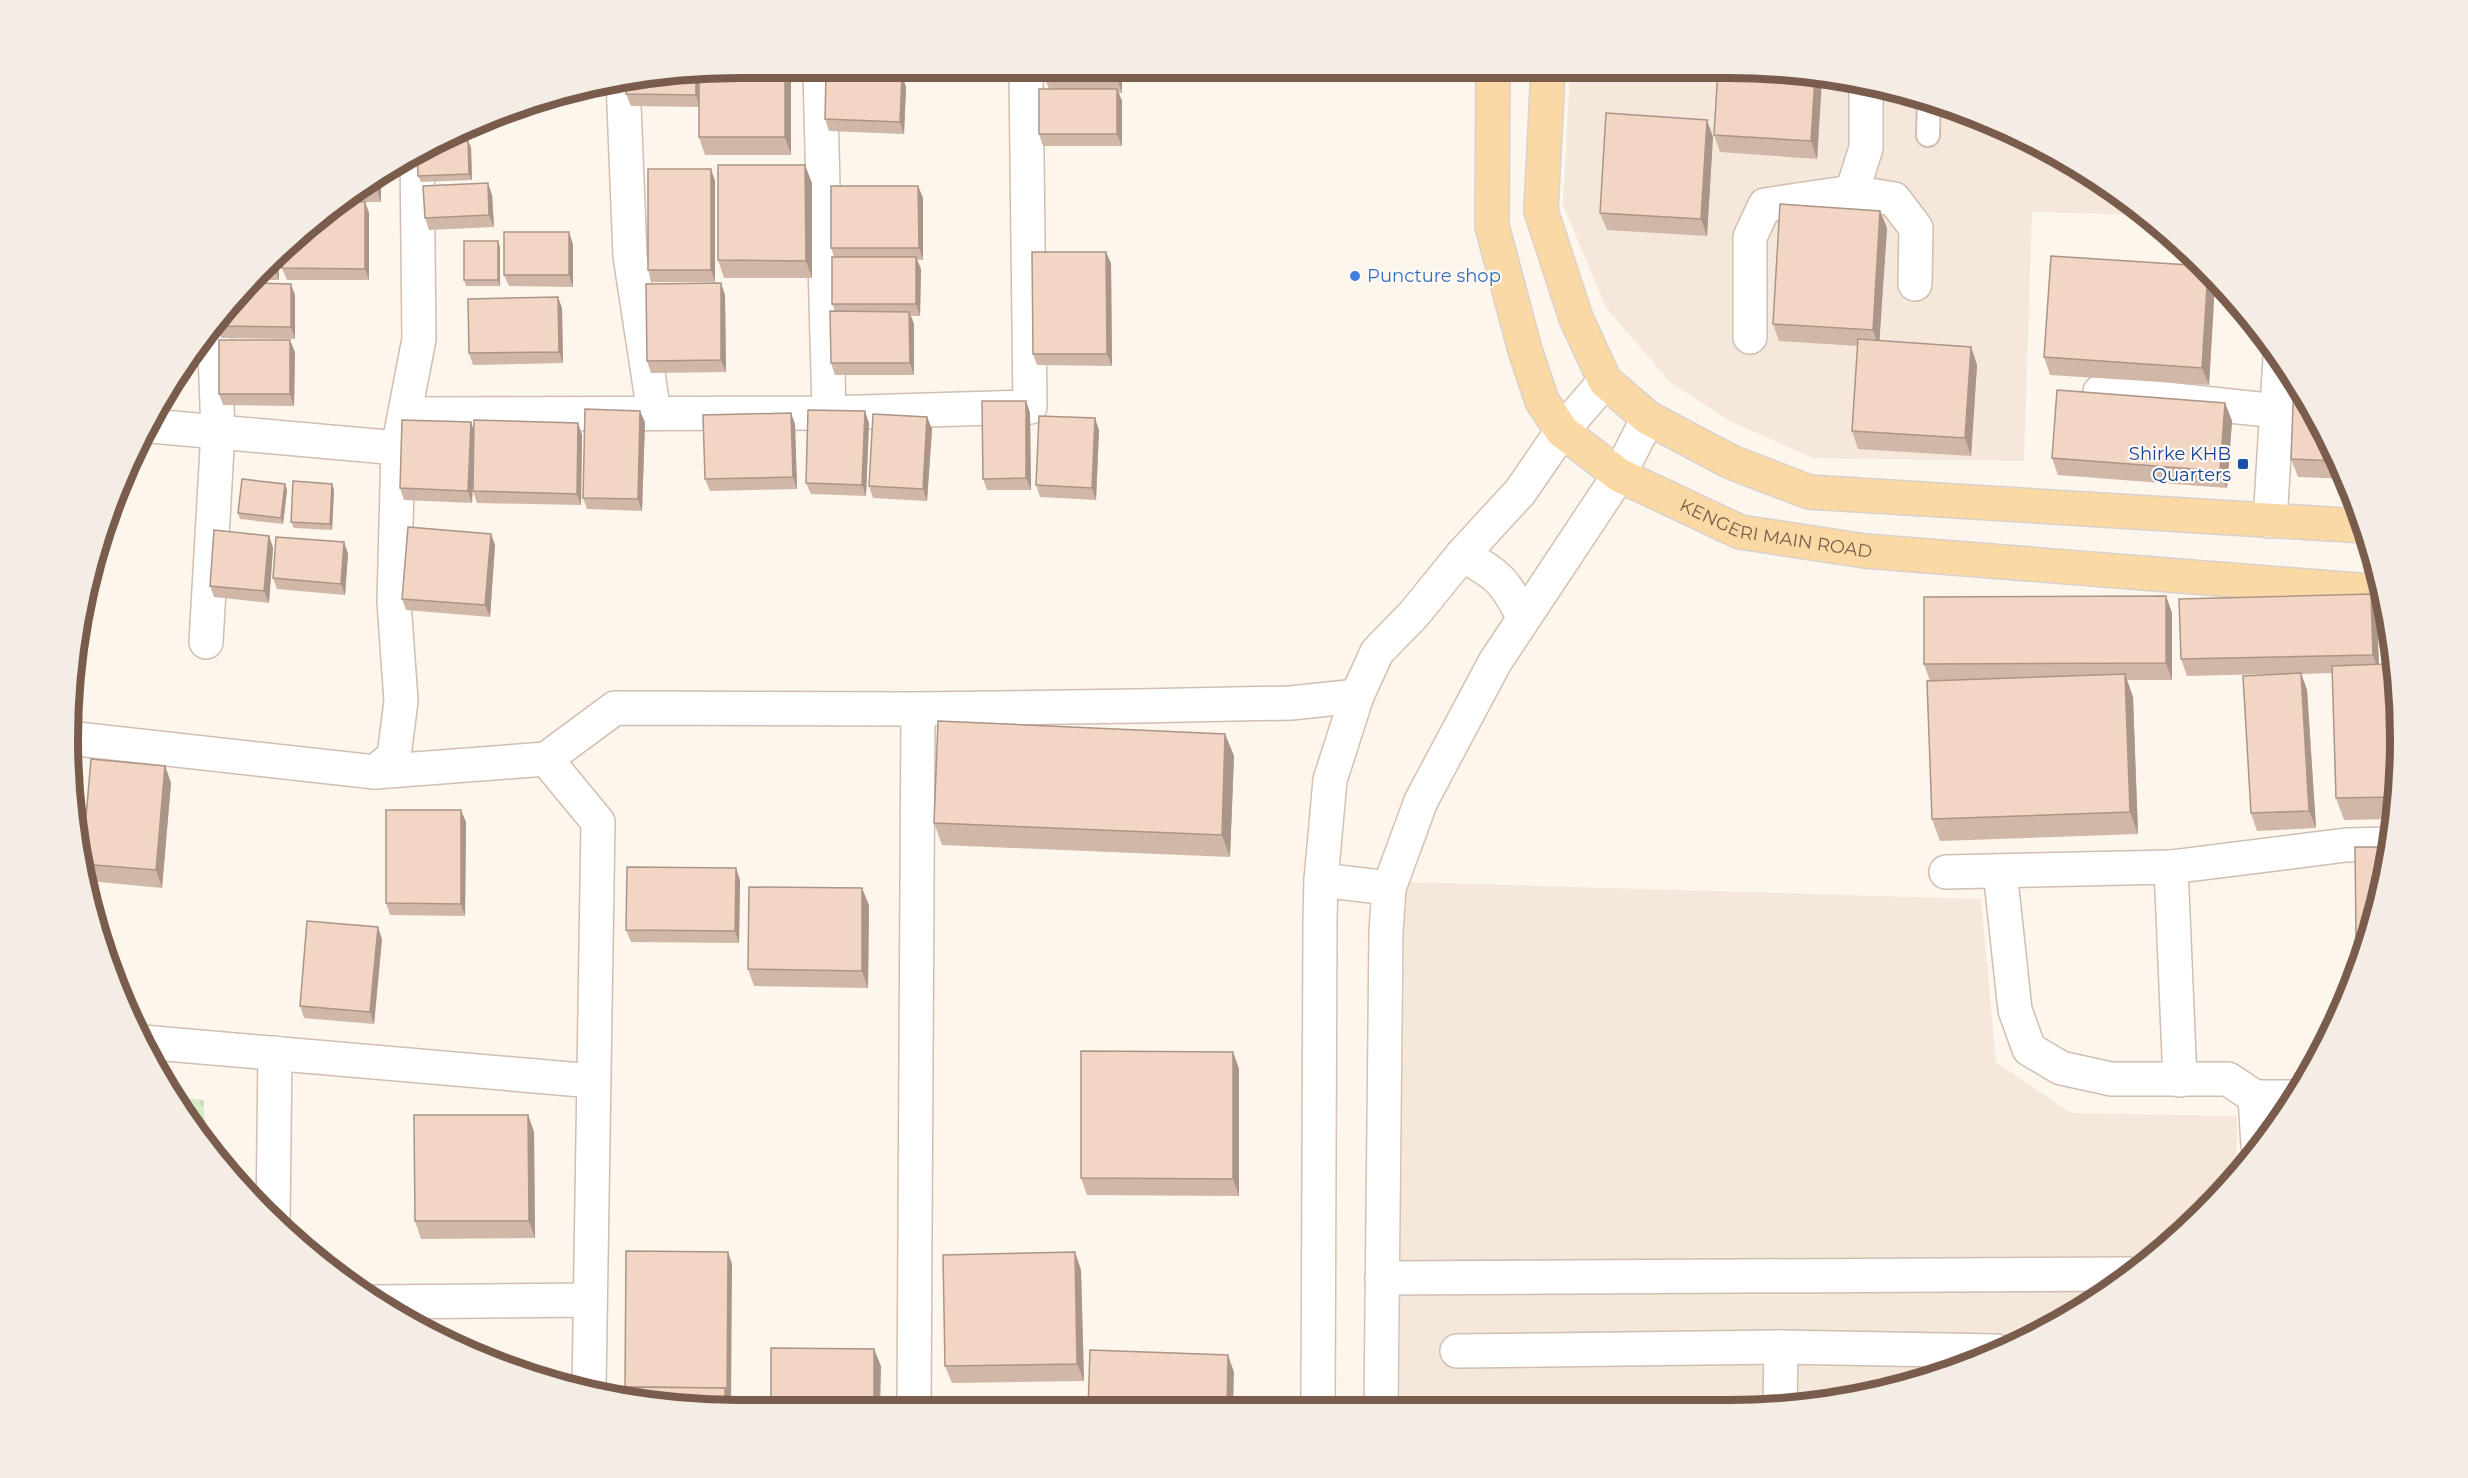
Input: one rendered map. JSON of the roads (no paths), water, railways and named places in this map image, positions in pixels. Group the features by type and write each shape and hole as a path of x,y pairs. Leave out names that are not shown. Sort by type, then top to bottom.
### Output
{"main road":[{"name":"KENGERI MAIN ROAD","path":"1493,78 1492,226 1525,350 1542,401 1562,431 1619,475 1740,531 1762,535 1865,550 2373,591"},
{"path":"1548,78 1541,211 1576,318 1605,381 1648,418 1731,462 1809,492 2354,526"}],"street":[{"path":"820,78 829,413"},
{"path":"405,414 829,413 1030,406 1026,78"},
{"path":"623,89 630,256 654,413"},
{"path":"1852,192 1866,148 1866,93"},
{"path":"375,772 394,756 401,701 394,602 398,448 419,339 417,162"},
{"path":"1750,338 1750,237 1765,205 1852,192 1894,199 1916,228 1915,284"},
{"path":"206,642 218,431 214,338"},
{"path":"2270,521 2279,372"},
{"path":"1318,1400 1321,880 1330,780 1357,696 1377,652 1414,614 1461,555 1520,492 1562,431 1605,381"},
{"path":"2100,392 2277,411"},
{"path":"1381,1400 1386,931 1389,888 1422,801 1483,683 1523,617 1619,475 1648,418"},
{"path":"157,426 398,448"},
{"path":"1461,555 1492,572 1504,583 1523,617"},
{"path":"78,739 375,772 546,759 615,708 918,709 1291,703 1357,696"},
{"path":"914,1400 918,709"},
{"path":"546,759 598,822 589,1382"},
{"path":"1946,872 2171,867 2346,845 2381,844"},
{"path":"2171,867 2180,1080"},
{"path":"2000,871 2015,1010 2029,1049 2061,1068 2111,1078 2228,1079 2255,1097 2284,1097"},
{"path":"1321,880 1389,888"},
{"path":"152,1043 593,1081"},
{"path":"273,1207 275,1053"},
{"path":"2255,1097 2257,1135"},
{"path":"1382,1278 2115,1275"},
{"path":"393,1302 590,1300"},
{"path":"1780,1398 1781,1347"},
{"path":"1457,1351 1781,1347 1980,1351"}],"lane":[{"path":"1928,135 1929,109"}],"place":[{"name":"Puncture shop","path":"1355,276"},
{"name":"Shirke KHB Quarters","path":"2243,464"}]}
